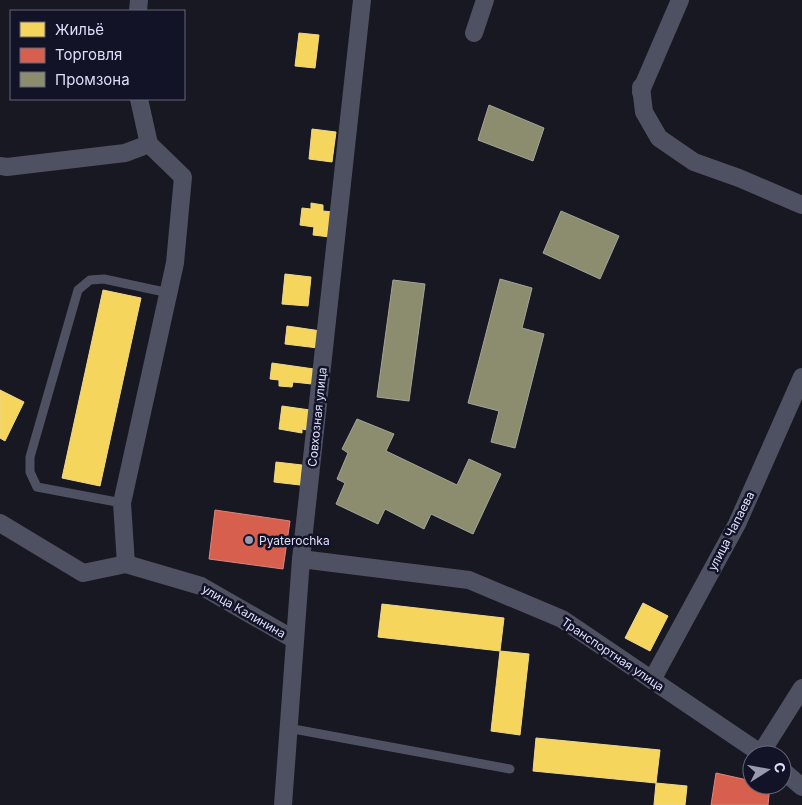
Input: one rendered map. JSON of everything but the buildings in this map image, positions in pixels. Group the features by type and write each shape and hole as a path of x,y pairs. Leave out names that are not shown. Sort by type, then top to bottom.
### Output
{"street":[{"name":"Совхозная улица","path":"283,805 301,559 362,0"},
{"path":"474,33 486,0"},
{"path":"680,0 641,90 644,112 659,138 694,162 739,178 802,205"},
{"path":"126,564 122,503 175,263 182,177 149,144 139,100"},
{"path":"0,166 8,167 125,153 149,144"},
{"name":"улица Чапаева","path":"652,680 737,524 802,377"},
{"name":"улица Калинина","path":"0,522 83,573 126,564 200,586 295,640"},
{"name":"Транспортная улица","path":"301,559 469,580 562,619 749,745"},
{"path":"767,745 802,688"},
{"path":"792,778 802,787"}],"lane":[{"path":"122,503 38,487 30,472 30,457 78,290 90,280 104,279 169,293"},
{"path":"288,728 510,769"}],"place":[{"name":"Pyaterochka","path":"249,540"}]}
